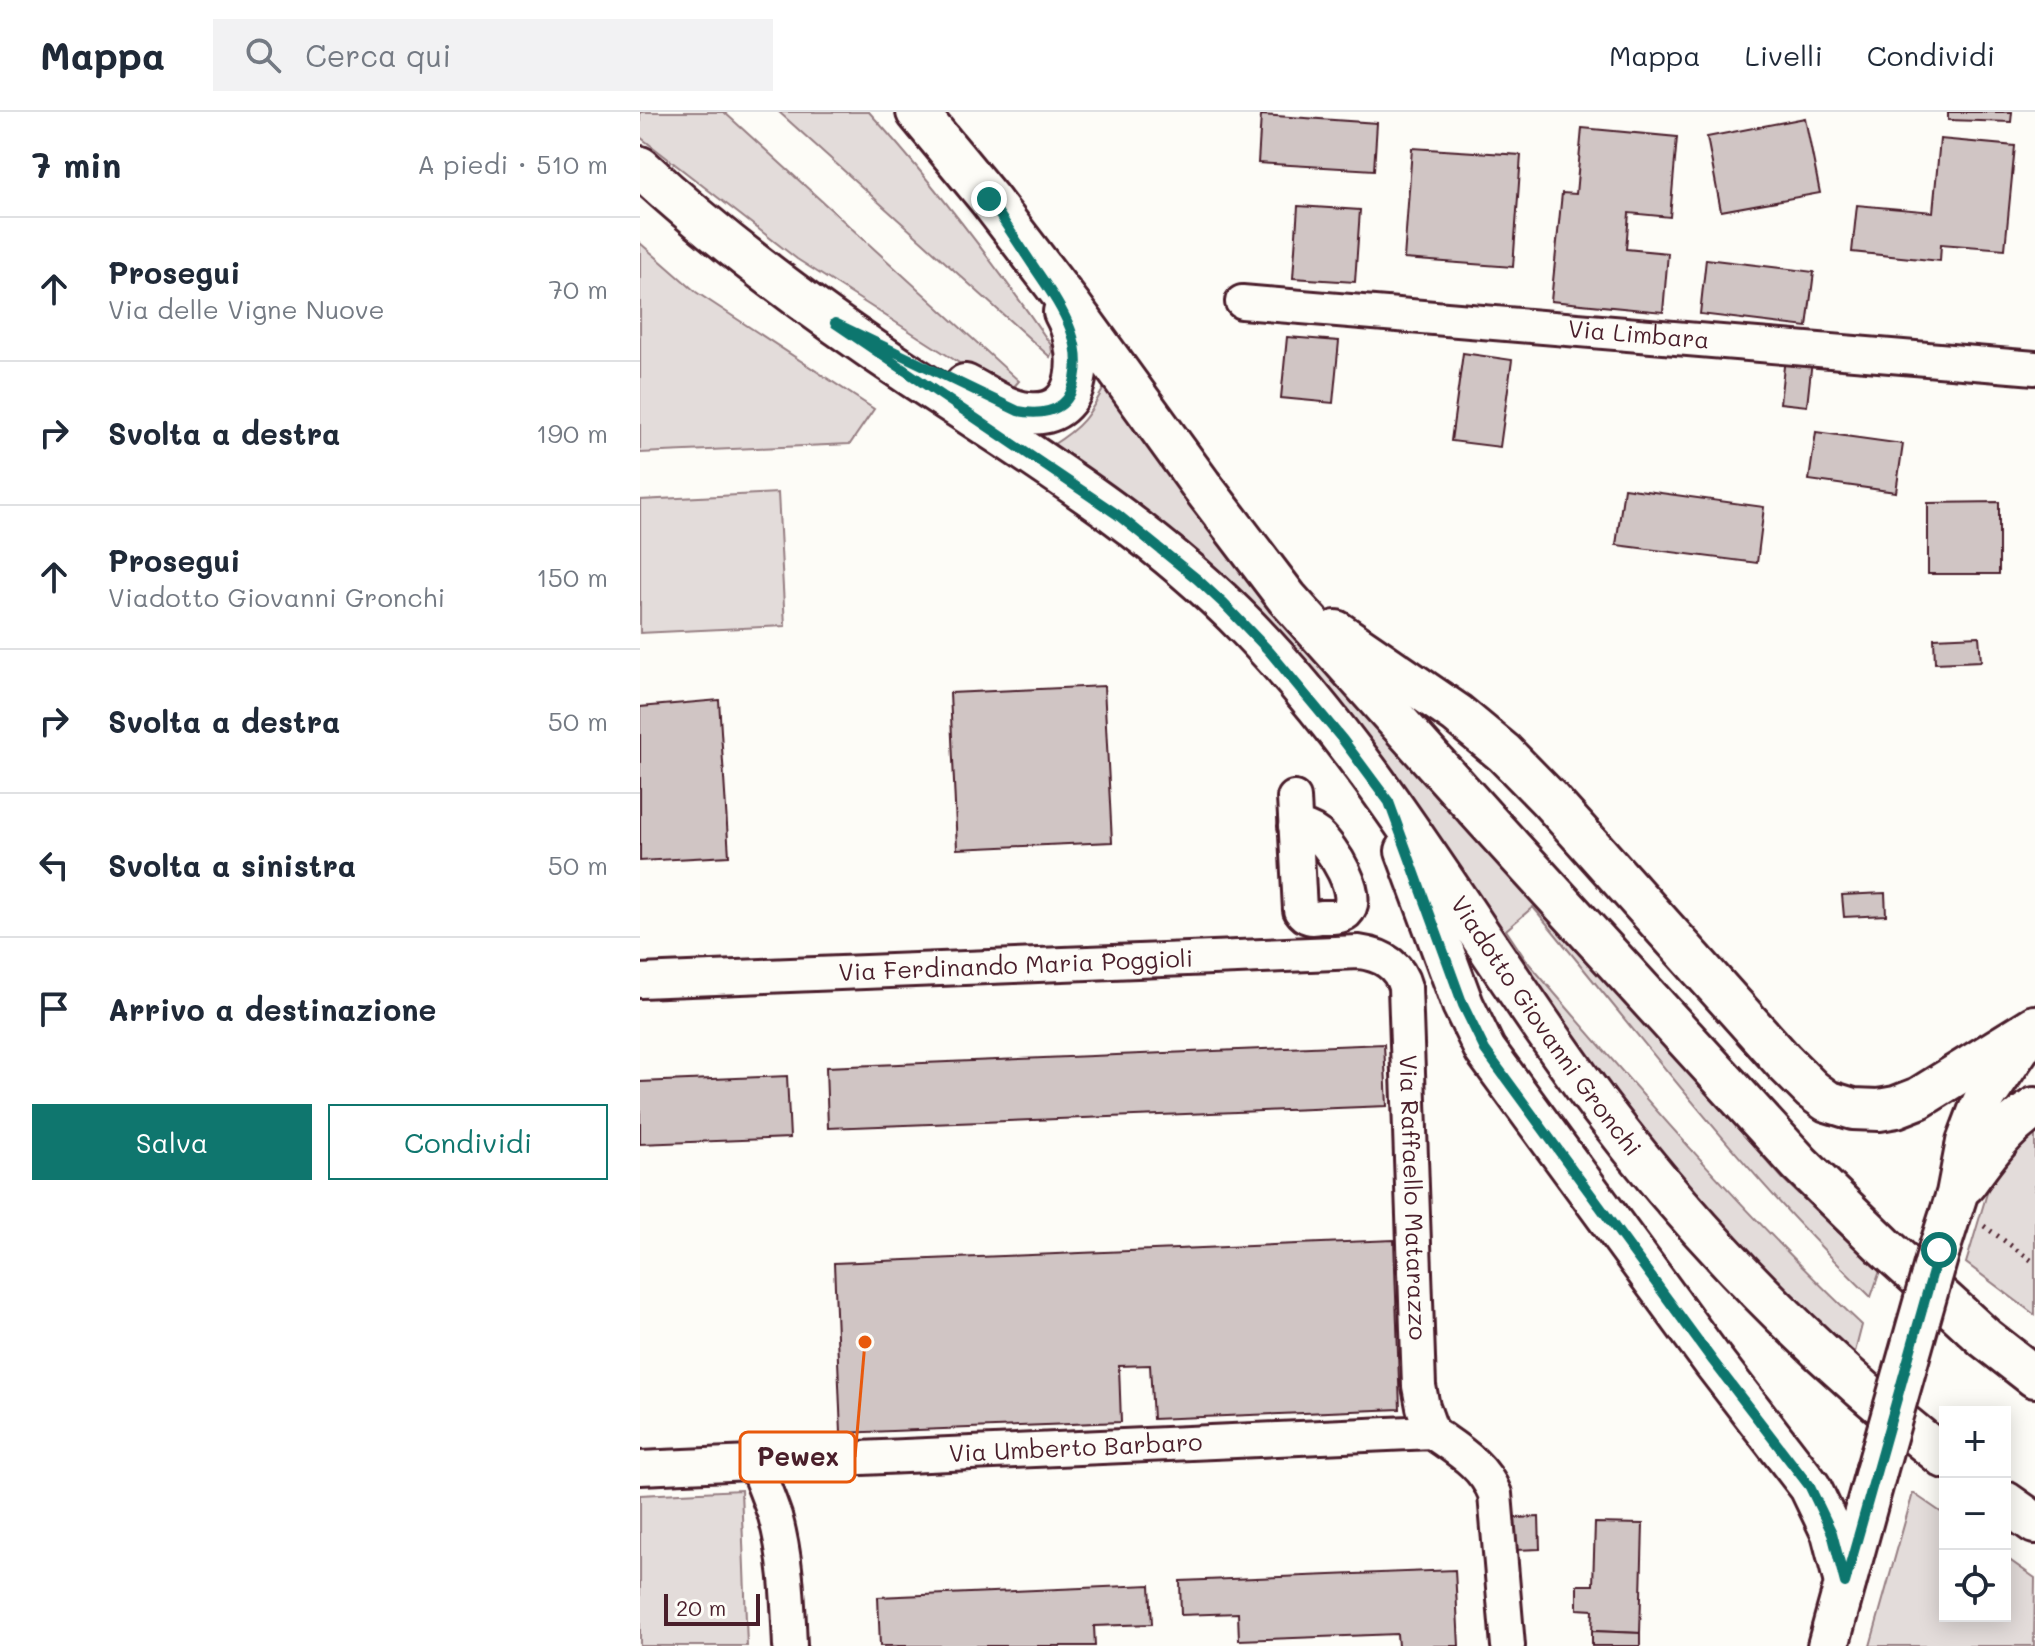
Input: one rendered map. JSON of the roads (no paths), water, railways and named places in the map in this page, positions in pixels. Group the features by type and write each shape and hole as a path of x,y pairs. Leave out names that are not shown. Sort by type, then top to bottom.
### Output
{"main road":[{"path":"917,112 1071,306 1192,474 1287,598 1800,1164 1895,1256 1985,1338 2028,1372"},
{"name":"Viadotto Giovanni Gronchi","path":"640,167 694,216 835,323 1144,535 1197,579 1249,629 1343,740 1389,802 1579,1078 1645,1164 1742,1273 1788,1319 1904,1426 1939,1453"},
{"path":"835,323 1018,411 1045,412 1063,404 1070,395 1077,367 1076,346 1068,320 989,199"},
{"path":"1287,598 1457,714 1504,753 1549,799 1784,1062 1827,1101 1843,1107 1871,1110 1910,1102 2035,1026"},
{"path":"1389,802 1463,1005 1485,1050 1810,1487 1832,1533 1845,1583"},
{"path":"1828,1646 1978,1113 1999,1075 2035,1026"},
{"path":"1955,1199 1988,1152 2011,1126 2035,1108"},
{"path":"2011,1506 2035,1523"}],"street":[{"name":"Via Limbara","path":"1242,302 2035,368"},
{"path":"1295,812 1320,836 1345,873 1350,891 1348,911 1325,917 1311,919 1300,910 1295,812"},
{"path":"1325,917 1327,954"},
{"name":"Via Ferdinando Maria Poggioli","path":"640,981 1359,952 1391,963"},
{"name":"Via Raffaello Matarazzo","path":"1391,963 1405,987 1419,1386 1432,1432"},
{"path":"1432,1432 1470,1459 1491,1484 1497,1504 1508,1646"},
{"name":"Via Umberto Barbaro","path":"640,1468 1432,1432"},
{"path":"755,1464 775,1517 782,1552 789,1604 790,1646"}],"place":[{"name":"Pewex","path":"865,1342"}]}
